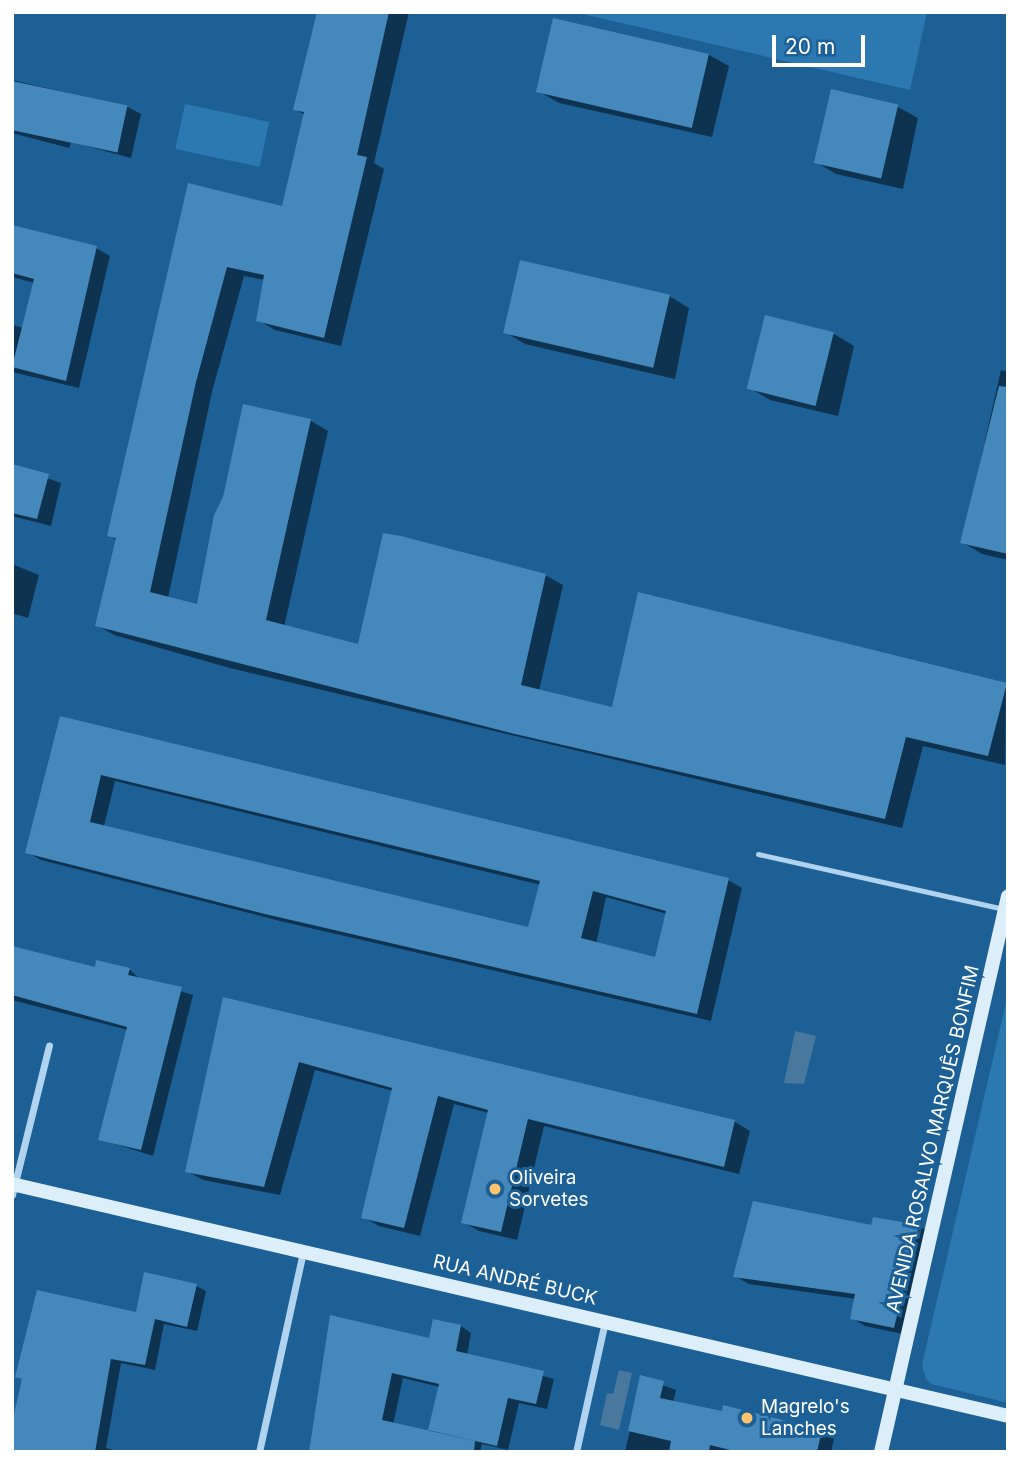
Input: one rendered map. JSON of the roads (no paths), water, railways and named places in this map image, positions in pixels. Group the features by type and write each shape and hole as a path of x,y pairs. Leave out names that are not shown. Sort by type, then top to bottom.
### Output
{"street":[{"name":"AVENIDA ROSALVO MARQUÊS BONFIM","path":"881,1452 1006,902"},
{"path":"13,1188 49,1046"},
{"name":"RUA ANDRÉ BUCK","path":"13,1188 605,1321 1008,1416"},
{"path":"259,1452 303,1252"},
{"path":"576,1452 605,1321"}],"lane":[{"path":"758,854 1006,902"}],"place":[{"name":"Oliveira Sorvetes","path":"495,1189"},
{"name":"Magrelo's Lanches","path":"747,1418"}]}
